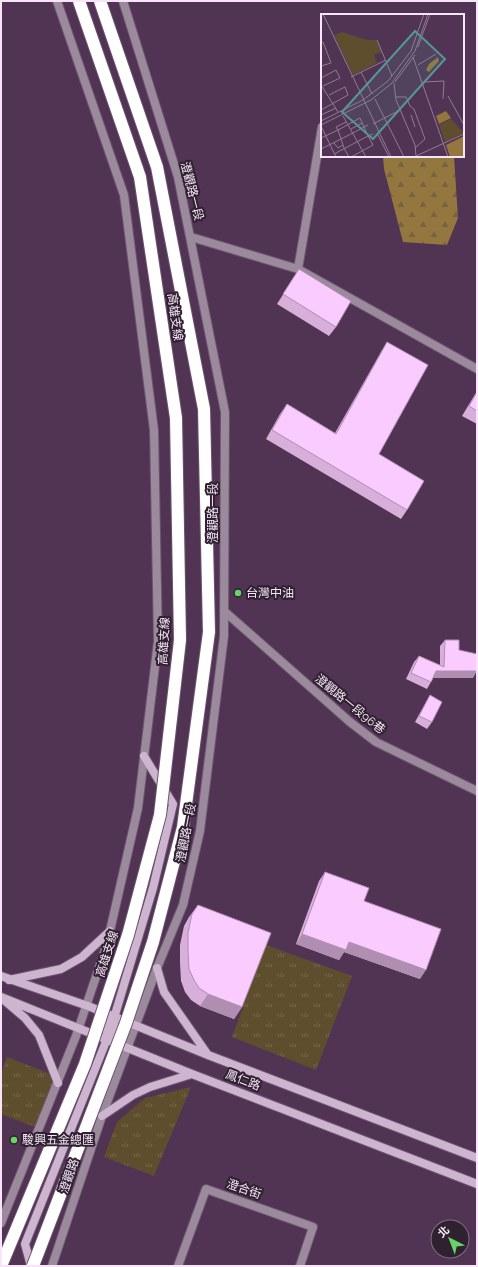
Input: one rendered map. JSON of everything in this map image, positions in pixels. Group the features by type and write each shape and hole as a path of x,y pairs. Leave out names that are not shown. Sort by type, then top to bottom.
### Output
{"highway":[{"name":"高雄支線","path":"1,1266 85,1064 128,935 160,815 180,640 176,418 140,177 79,1"},
{"name":"高雄支線","path":"32,1266 126,1022 153,942 183,827 210,632 204,409 157,167 100,1"}],"main road":[{"path":"32,1266 25,1244 110,1041 114,1018 153,888 173,804 144,756"},
{"path":"9,980 61,969 82,957 110,931"},
{"path":"157,968 164,992 208,1055"},
{"name":"鳳仁路","path":"1,976 88,1006 136,1027 477,1158"},
{"path":"1,997 25,1018 39,1035 58,1083"},
{"name":"鳳仁路","path":"1,997 192,1074 477,1184"},
{"path":"106,1014 110,1041"},
{"path":"102,1116 133,1095 150,1086 192,1074"}],"street":[{"path":"1,1224 80,1028 110,931 138,808 158,641 154,430 124,195 57,1"},
{"name":"澄觀路一段","path":"123,1 178,177 225,412 224,636 200,831 183,905 157,968 136,1027"},
{"path":"298,269 321,133"},
{"path":"191,237 298,269 477,369"},
{"name":"澄觀路一段96巷","path":"224,611 350,722 376,742 477,791"},
{"name":"澄觀路","path":"52,1266 102,1116 136,1027"},
{"name":"澄合街","path":"178,1266 206,1189 313,1228 300,1266"}],"green space":[{"path":"383,157 454,157 458,218 447,245 403,242 384,169"},
{"path":"266,945 352,976 316,1070 232,1037"},
{"path":"7,1057 48,1073 53,1082 35,1127 1,1114 1,1074"},
{"path":"191,1087 154,1176 104,1157 117,1122 145,1098"}],"building":[{"path":"299,269 351,301 336,327 283,294"},
{"path":"387,342 428,365 379,454 424,481 407,510 272,430 287,404 336,434"},
{"path":"477,392 477,411 469,406"},
{"path":"445,640 459,640 459,650 477,654 477,671 436,671 431,682 411,673 419,656 444,667"},
{"path":"430,695 442,702 432,722 419,716"},
{"path":"325,872 369,888 364,901 441,929 426,970 349,942 346,950 302,934"},
{"path":"198,905 271,933 242,1007 208,994 199,988 189,969 188,933 192,914"}],"place":[{"name":"台灣中油","path":"238,593"},
{"name":"駿興五金總匯","path":"14,1140"}]}
